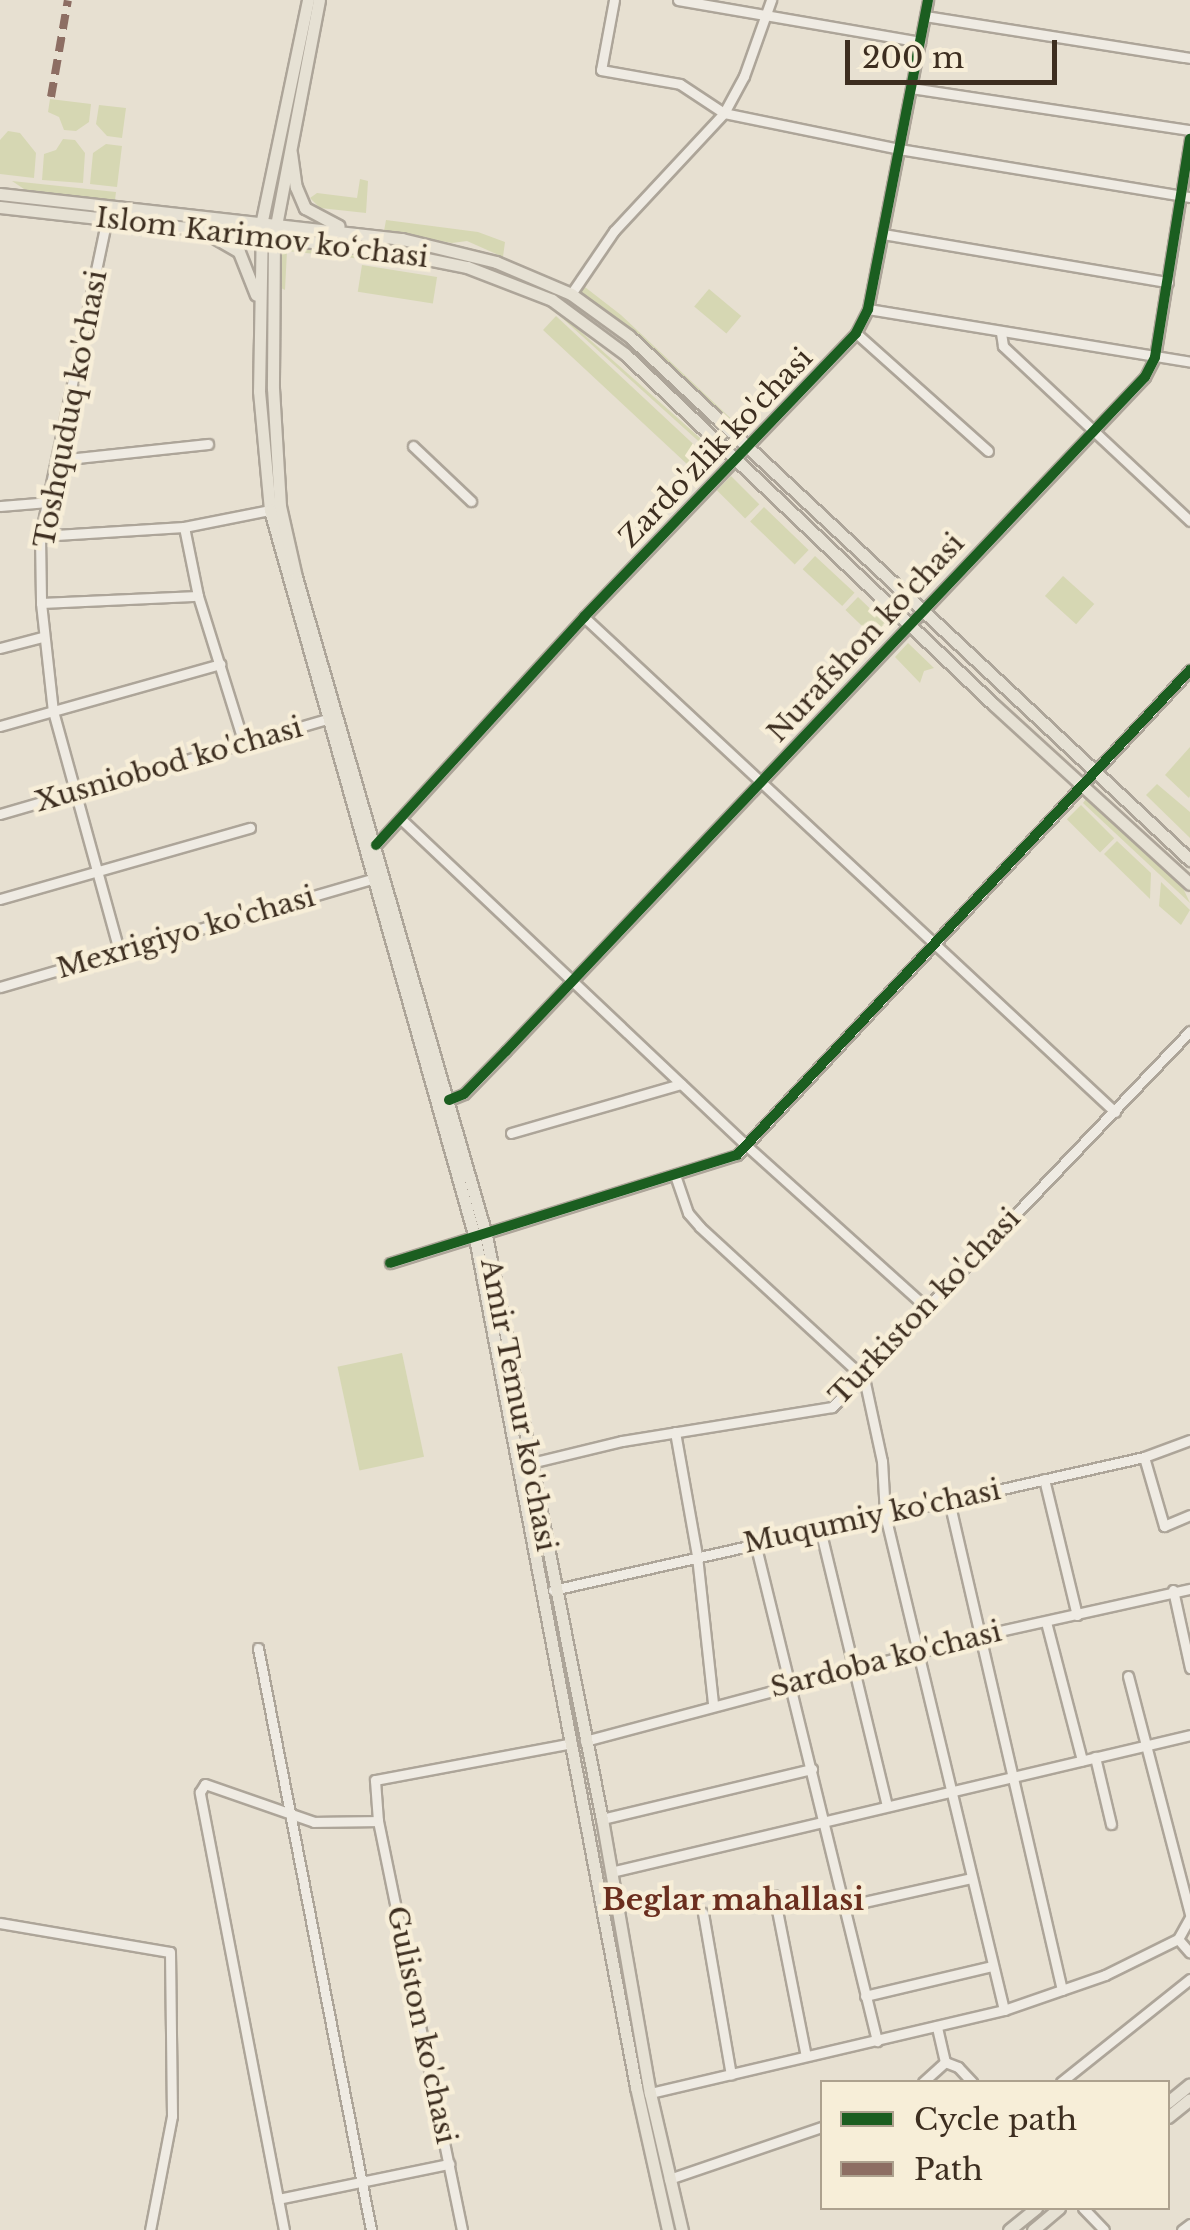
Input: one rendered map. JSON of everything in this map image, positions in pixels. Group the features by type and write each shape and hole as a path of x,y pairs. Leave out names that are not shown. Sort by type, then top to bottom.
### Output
{"main road":[{"name":"Amir Temur ko'chasi","path":"308,0 268,228 260,312 262,451 270,510 376,845 449,1100 531,1463 636,2087 668,2230"},
{"name":"Amir Temur ko'chasi","path":"319,0 268,228 280,506 372,879 480,1237 578,1742 602,1819 650,2093 682,2230"},
{"path":"290,142 296,187 306,208 357,232"},
{"name":"Islom Karimov ko‘chasi","path":"0,194 268,228 440,260 520,284 568,309 626,354 1190,884"},
{"name":"Islom Karimov ko‘chasi","path":"0,207 196,228 357,232 496,262 571,294 629,336 1190,860"},
{"path":"196,228 238,252 260,312"},
{"path":"1170,2100 1190,2084"},
{"path":"1170,2115 1190,2099"},
{"path":"1009,2230 1034,2210"},
{"path":"1033,2230 1057,2210"}],"street":[{"path":"614,0 602,70 680,84 724,113 899,149 1186,196"},
{"path":"678,0 920,42"},
{"path":"571,294 614,231 724,113 767,18 771,0"},
{"name":"Zardo'zlik ko'chasi","path":"376,845 584,617 856,333 868,309 928,0"},
{"path":"925,16 1190,58"},
{"path":"911,88 1190,130"},
{"name":"Nurafshon ko'chasi","path":"449,1100 464,1094 572,982 1145,377 1155,357 1186,196 1190,139"},
{"name":"Toshquduq ko'chasi","path":"107,218 40,536 41,603 53,711 119,952"},
{"path":"883,234 1168,282"},
{"path":"868,309 1190,362"},
{"path":"856,333 988,451"},
{"path":"1002,333 1003,346 1190,521"},
{"path":"58,460 208,444"},
{"path":"413,446 471,501"},
{"path":"0,506 49,502"},
{"path":"40,536 184,527 270,510"},
{"path":"184,527 198,596 244,744"},
{"path":"41,603 198,596"},
{"path":"584,617 1115,1112"},
{"path":"0,648 42,637"},
{"path":"0,726 220,664"},
{"path":"390,1263 736,1155 1190,670"},
{"name":"Xusniobod ko'chasi","path":"0,814 333,718"},
{"path":"401,819 680,1084 928,1309"},
{"path":"0,898 250,828"},
{"name":"Mexrigiyo ko'chasi","path":"0,987 372,879"},
{"name":"Turkiston ko'chasi","path":"531,1463 675,1432 832,1407 864,1378 1190,1031"},
{"path":"511,1133 680,1084"},
{"path":"675,1175 688,1213 700,1226 864,1378 882,1461 886,1514 1004,2010"},
{"path":"675,1432 697,1556 712,1704"},
{"name":"Muqumiy ko'chasi","path":"553,1590 1144,1457 1190,1440"},
{"path":"1144,1457 1164,1526 1190,1516"},
{"path":"1044,1479 1077,1615"},
{"path":"948,1501 1016,1776 1062,1990"},
{"path":"820,1529 887,1806"},
{"path":"756,1543 877,2040"},
{"name":"Sardoba ko'chasi","path":"578,1742 982,1635 1190,1589"},
{"path":"1173,1590 1190,1668"},
{"path":"1046,1622 1082,1760"},
{"path":"258,1648 371,2230"},
{"path":"650,2093 1004,2010 1062,1990 1178,1939 1190,1916 1128,1676"},
{"path":"612,1872 1190,1735"},
{"name":"Guliston ko'chasi","path":"462,2230 378,1821 375,1780 578,1742"},
{"path":"1094,1757 1112,1824"},
{"path":"602,1819 812,1769"},
{"path":"284,2230 200,1792 205,1784 314,1822 378,1821"},
{"path":"846,1906 971,1878"},
{"path":"774,1895 806,2056"},
{"path":"703,1913 731,2075"},
{"path":"0,1923 170,1952 172,2116 150,2230"},
{"path":"1178,1939 1190,1953"},
{"path":"866,1996 992,1966"},
{"path":"1064,2080 1190,1979"},
{"path":"937,2026 945,2062"},
{"path":"925,2080 945,2062"},
{"path":"945,2062 958,2067 970,2080"},
{"path":"669,2179 820,2128"},
{"path":"278,2199 449,2164"},
{"path":"1085,2210 1104,2230"},
{"path":"1182,2230 1190,2224"}],"green space":[{"path":"50,99 91,104 89,122 76,131 64,130 59,117 48,112"},
{"path":"99,105 126,108 122,138 107,136 96,124"},
{"path":"8,131 20,133 36,153 34,178 0,174 0,140"},
{"path":"63,139 75,140 85,153 83,183 42,180 44,154 56,150"},
{"path":"106,144 122,146 117,187 90,184 93,153"},
{"path":"360,179 368,181 366,213 320,208 310,198 317,193 357,198"},
{"path":"12,181 116,192 115,200 27,191"},
{"path":"386,220 478,232 505,242 503,257 467,241 452,243 384,231"},
{"path":"291,245 373,255 372,260 287,251 285,290 281,288 282,251"},
{"path":"362,265 437,277 433,304 358,292"},
{"path":"581,284 621,315 742,429 738,432 621,321 577,292"},
{"path":"709,289 741,316 726,334 694,307"},
{"path":"551,308 718,454 716,457"},
{"path":"556,316 713,462 700,476 543,330"},
{"path":"731,476 759,504 745,518 717,490"},
{"path":"764,507 809,550 795,564 750,521"},
{"path":"815,556 854,593 842,606 803,569"},
{"path":"1063,576 1094,604 1076,624 1045,596"},
{"path":"858,597 887,625 874,638 845,610"},
{"path":"908,643 934,668 924,671 920,683 895,657"},
{"path":"1190,747 1190,796 1189,798 1165,775"},
{"path":"1157,784 1190,812 1190,838 1146,795"},
{"path":"1086,799 1183,888 1190,903 1083,803"},
{"path":"1081,805 1114,838 1100,852 1067,819"},
{"path":"1117,841 1151,873 1150,899 1104,854"},
{"path":"1161,882 1190,910 1181,925 1159,906"},
{"path":"402,1353 424,1457 359,1470 337,1367"}],"marked path":[{"path":"51,97 68,0"}],"cycle path":[{"path":"376,845 584,617 856,333 868,309 928,0"},
{"path":"449,1100 464,1094 506,1051 1145,377 1155,357 1190,139"},
{"path":"390,1263 737,1155 1190,670"}],"district":[{"name":"Beglar mahallasi","path":"733,1900"}]}
